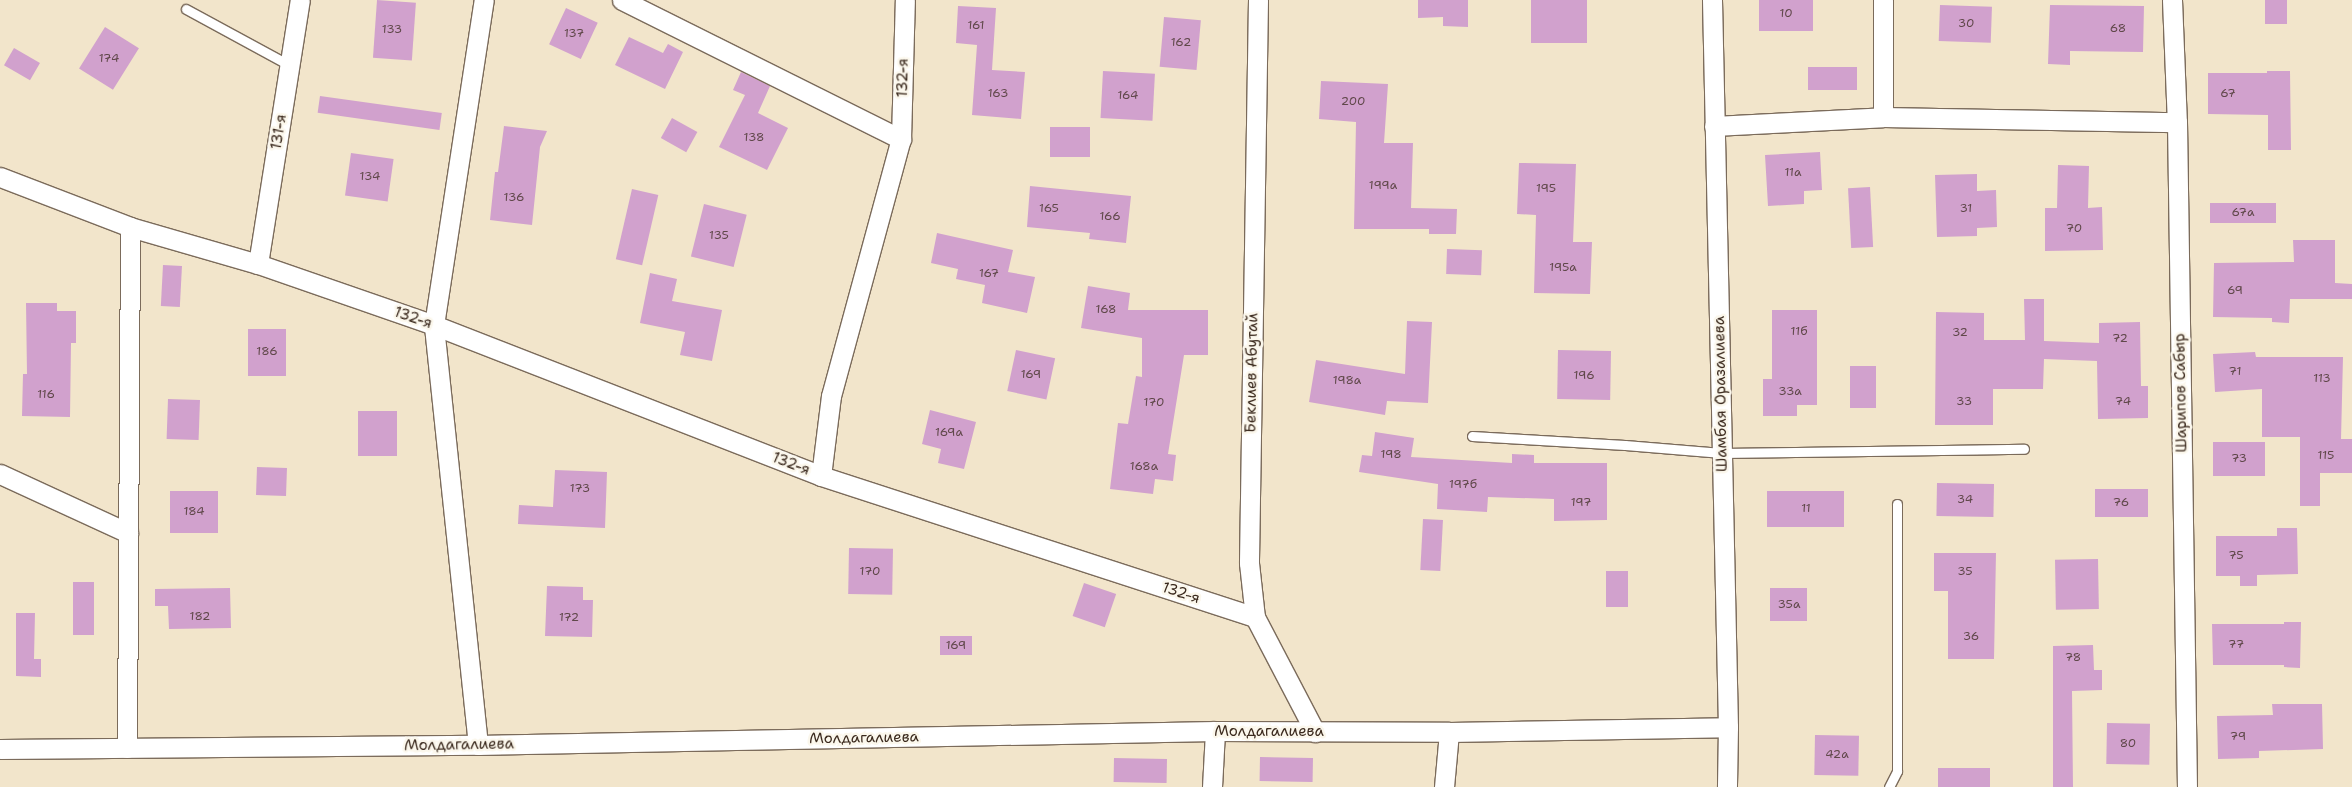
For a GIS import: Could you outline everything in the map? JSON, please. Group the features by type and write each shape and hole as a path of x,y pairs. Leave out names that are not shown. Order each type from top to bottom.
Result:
{"street":[{"name":"131-я","path":"258,264 300,0"},
{"path":"478,745 434,325 484,0"},
{"path":"622,0 901,139"},
{"name":"132-я","path":"821,476 831,396 901,139 905,0"},
{"name":"Беклиев Абутай","path":"1258,0 1249,563 1255,617 1315,732"},
{"name":"Шамбая Оразалиева","path":"1712,0 1728,726 1727,787"},
{"path":"1883,0 1883,117"},
{"name":"Шарипов Сабыр","path":"2172,0 2177,122 2187,787"},
{"path":"1714,126 1883,117 2177,122"},
{"name":"132-я","path":"0,177 130,227 258,264 434,325 821,476 1255,617"},
{"path":"127,748 130,227"},
{"path":"0,474 128,533"},
{"name":"Молдагалиева","path":"0,749 478,745 1215,731 1449,732 1728,726"},
{"path":"1212,787 1215,731"},
{"path":"1444,787 1449,732"}],"lane":[{"path":"186,9 289,65"},
{"path":"1472,436 1722,453 2024,449"},
{"path":"1889,787 1897,771 1897,504"}],"building":[{"path":"377,0 416,3 412,61 373,58"},
{"path":"1418,0 1468,0 1468,27 1443,26 1443,17 1418,18"},
{"path":"1531,0 1587,0 1587,43 1531,43"},
{"path":"1759,0 1813,0 1813,31 1759,31"},
{"path":"2265,0 2287,0 2287,24 2265,24"},
{"path":"1940,5 1992,7 1991,43 1939,41"},
{"path":"2050,5 2144,6 2143,52 2070,51 2070,65 2048,64"},
{"path":"958,6 996,8 992,70 1025,72 1021,119 972,115 977,45 956,43"},
{"path":"566,8 598,23 581,59 549,44"},
{"path":"1164,17 1201,20 1197,70 1160,67"},
{"path":"105,27 139,48 113,90 79,69"},
{"path":"629,37 663,53 668,44 683,52 665,89 615,65"},
{"path":"14,48 40,63 30,80 4,65"},
{"path":"1808,67 1857,67 1857,90 1808,90"},
{"path":"1103,71 1155,74 1152,121 1101,118"},
{"path":"2267,71 2290,71 2291,150 2268,150 2268,115 2208,114 2208,73 2267,73"},
{"path":"741,72 770,86 758,113 788,128 767,170 719,147 745,95 733,90"},
{"path":"1321,81 1388,84 1384,143 1413,143 1411,208 1457,209 1456,234 1429,234 1429,229 1354,229 1356,122 1319,119"},
{"path":"320,96 442,113 439,130 318,113"},
{"path":"672,118 697,132 686,152 661,138"},
{"path":"504,126 547,131 540,147 532,225 490,220 495,172 498,172"},
{"path":"1050,127 1090,127 1090,157 1050,157"},
{"path":"1820,152 1822,190 1804,191 1804,204 1768,206 1765,155"},
{"path":"351,153 394,159 388,202 345,196"},
{"path":"1519,163 1576,164 1573,242 1592,242 1590,294 1534,293 1536,215 1517,214"},
{"path":"2058,165 2089,166 2088,208 2102,207 2103,250 2045,251 2045,208 2057,208"},
{"path":"1977,174 1977,191 1996,190 1997,227 1977,228 1977,236 1937,237 1935,175"},
{"path":"1030,186 1131,196 1126,243 1089,239 1090,233 1027,227"},
{"path":"1870,187 1873,247 1851,248 1848,188"},
{"path":"632,189 658,195 642,265 616,259"},
{"path":"2210,203 2276,203 2276,223 2210,223"},
{"path":"704,204 747,215 734,267 691,256"},
{"path":"937,233 1013,250 1008,272 1035,277 1027,313 982,303 985,285 956,279 958,269 931,263"},
{"path":"2293,240 2335,240 2335,283 2352,284 2352,299 2290,299 2289,323 2272,322 2272,318 2213,317 2214,263 2294,262"},
{"path":"1447,249 1482,250 1481,275 1446,274"},
{"path":"163,265 182,266 180,307 161,306"},
{"path":"650,273 677,279 672,301 722,310 712,361 680,355 685,332 640,323"},
{"path":"1088,286 1130,293 1128,310 1208,310 1208,355 1184,355 1168,454 1176,455 1173,481 1155,479 1153,494 1110,489 1118,423 1128,424 1136,376 1142,377 1142,338 1081,328"},
{"path":"2024,299 2044,299 2044,341 2099,343 2099,323 2140,322 2141,386 2148,386 2148,418 2098,419 2097,361 2044,359 2043,389 1993,389 1993,425 1935,425 1936,312 1984,313 1984,340 2025,340"},
{"path":"26,303 57,303 57,311 76,311 76,343 71,343 70,417 22,416 23,374 27,374"},
{"path":"1772,310 1817,310 1817,405 1797,405 1797,416 1763,416 1763,379 1772,379"},
{"path":"1407,321 1432,322 1428,403 1387,401 1385,415 1309,402 1316,360 1405,374"},
{"path":"248,329 286,329 286,376 248,376"},
{"path":"1016,350 1055,358 1046,399 1007,391"},
{"path":"1558,350 1611,351 1610,400 1557,399"},
{"path":"2255,352 2256,357 2343,357 2341,439 2352,439 2352,473 2320,473 2320,506 2300,506 2300,437 2262,437 2262,389 2215,392 2213,354"},
{"path":"1850,366 1876,366 1876,408 1850,408"},
{"path":"168,399 200,400 199,440 167,439"},
{"path":"930,410 976,422 964,469 938,463 941,449 922,444"},
{"path":"358,411 397,411 397,456 358,456"},
{"path":"1375,432 1414,438 1411,457 1512,463 1512,454 1534,455 1534,463 1607,463 1607,520 1554,521 1554,499 1488,497 1487,512 1437,509 1438,484 1359,472 1362,455 1372,456"},
{"path":"2213,442 2265,442 2265,476 2213,476"},
{"path":"257,467 287,468 286,496 256,495"},
{"path":"555,470 607,472 605,528 518,524 519,505 553,507"},
{"path":"1937,483 1994,484 1993,517 1936,516"},
{"path":"2095,489 2148,489 2148,517 2095,517"},
{"path":"170,491 218,491 218,533 170,533"},
{"path":"1767,491 1844,491 1844,527 1767,527"},
{"path":"1423,519 1443,520 1440,571 1420,570"},
{"path":"2277,528 2297,528 2298,574 2257,575 2257,586 2240,586 2240,576 2216,576 2216,536 2277,536"},
{"path":"849,548 893,549 892,595 848,594"},
{"path":"1934,553 1996,553 1994,659 1948,659 1948,591 1934,591"},
{"path":"2098,559 2099,609 2056,610 2055,560"},
{"path":"1606,571 1628,571 1628,607 1606,607"},
{"path":"73,582 94,582 94,635 73,635"},
{"path":"1084,583 1116,594 1105,627 1073,616"},
{"path":"547,586 583,587 583,600 593,600 592,637 545,636"},
{"path":"230,588 231,628 169,629 168,606 155,606 155,589"},
{"path":"1770,588 1807,588 1807,621 1770,621"},
{"path":"16,613 35,613 34,659 41,659 41,677 16,676"},
{"path":"2284,622 2301,622 2300,668 2284,667 2284,665 2213,665 2212,624 2284,624"},
{"path":"940,636 972,636 972,655 940,655"},
{"path":"2093,645 2094,670 2102,670 2102,690 2072,691 2073,787 2053,787 2053,646"},
{"path":"2272,704 2322,704 2323,749 2259,751 2259,758 2218,759 2217,716 2273,715"},
{"path":"2107,723 2150,724 2149,765 2106,764"},
{"path":"1815,735 1859,736 1858,776 1814,775"},
{"path":"1260,757 1313,758 1313,782 1260,781"},
{"path":"1114,758 1167,759 1167,783 1114,782"},
{"path":"1938,768 1990,768 1990,787 1938,787"}]}
